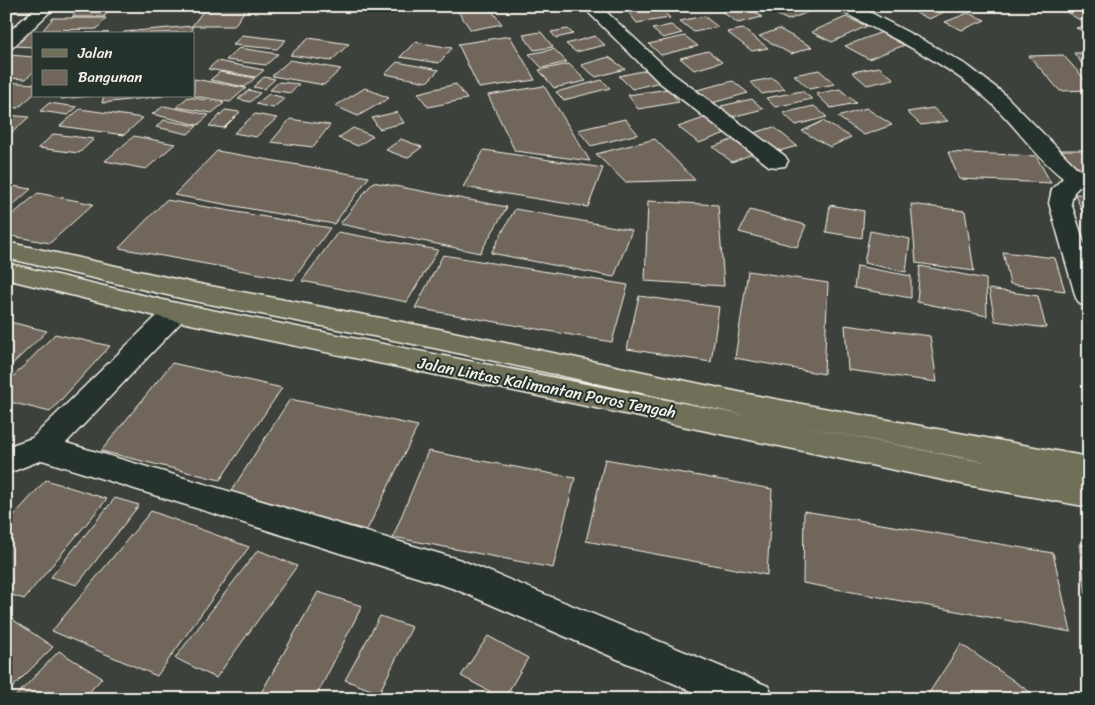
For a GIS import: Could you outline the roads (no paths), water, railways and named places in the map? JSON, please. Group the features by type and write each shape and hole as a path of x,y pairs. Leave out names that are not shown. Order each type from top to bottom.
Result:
{"main road":[{"name":"Jalan Lintas Kalimantan Poros Tengah","path":"6,250 189,291 439,339 753,406 1089,470"},
{"name":"Jalan Lintas Kalimantan Poros Tengah","path":"6,272 176,312 958,470 1089,494"}],"street":[{"path":"6,44 48,6"},
{"path":"590,6 666,78 776,161"},
{"path":"845,6 948,62 964,73 996,97 1064,169 1084,180"},
{"path":"1084,180 1072,182 1062,189 1060,203 1089,298"},
{"path":"6,462 23,453 42,448 176,312"},
{"path":"42,448 461,575 755,699"}]}
